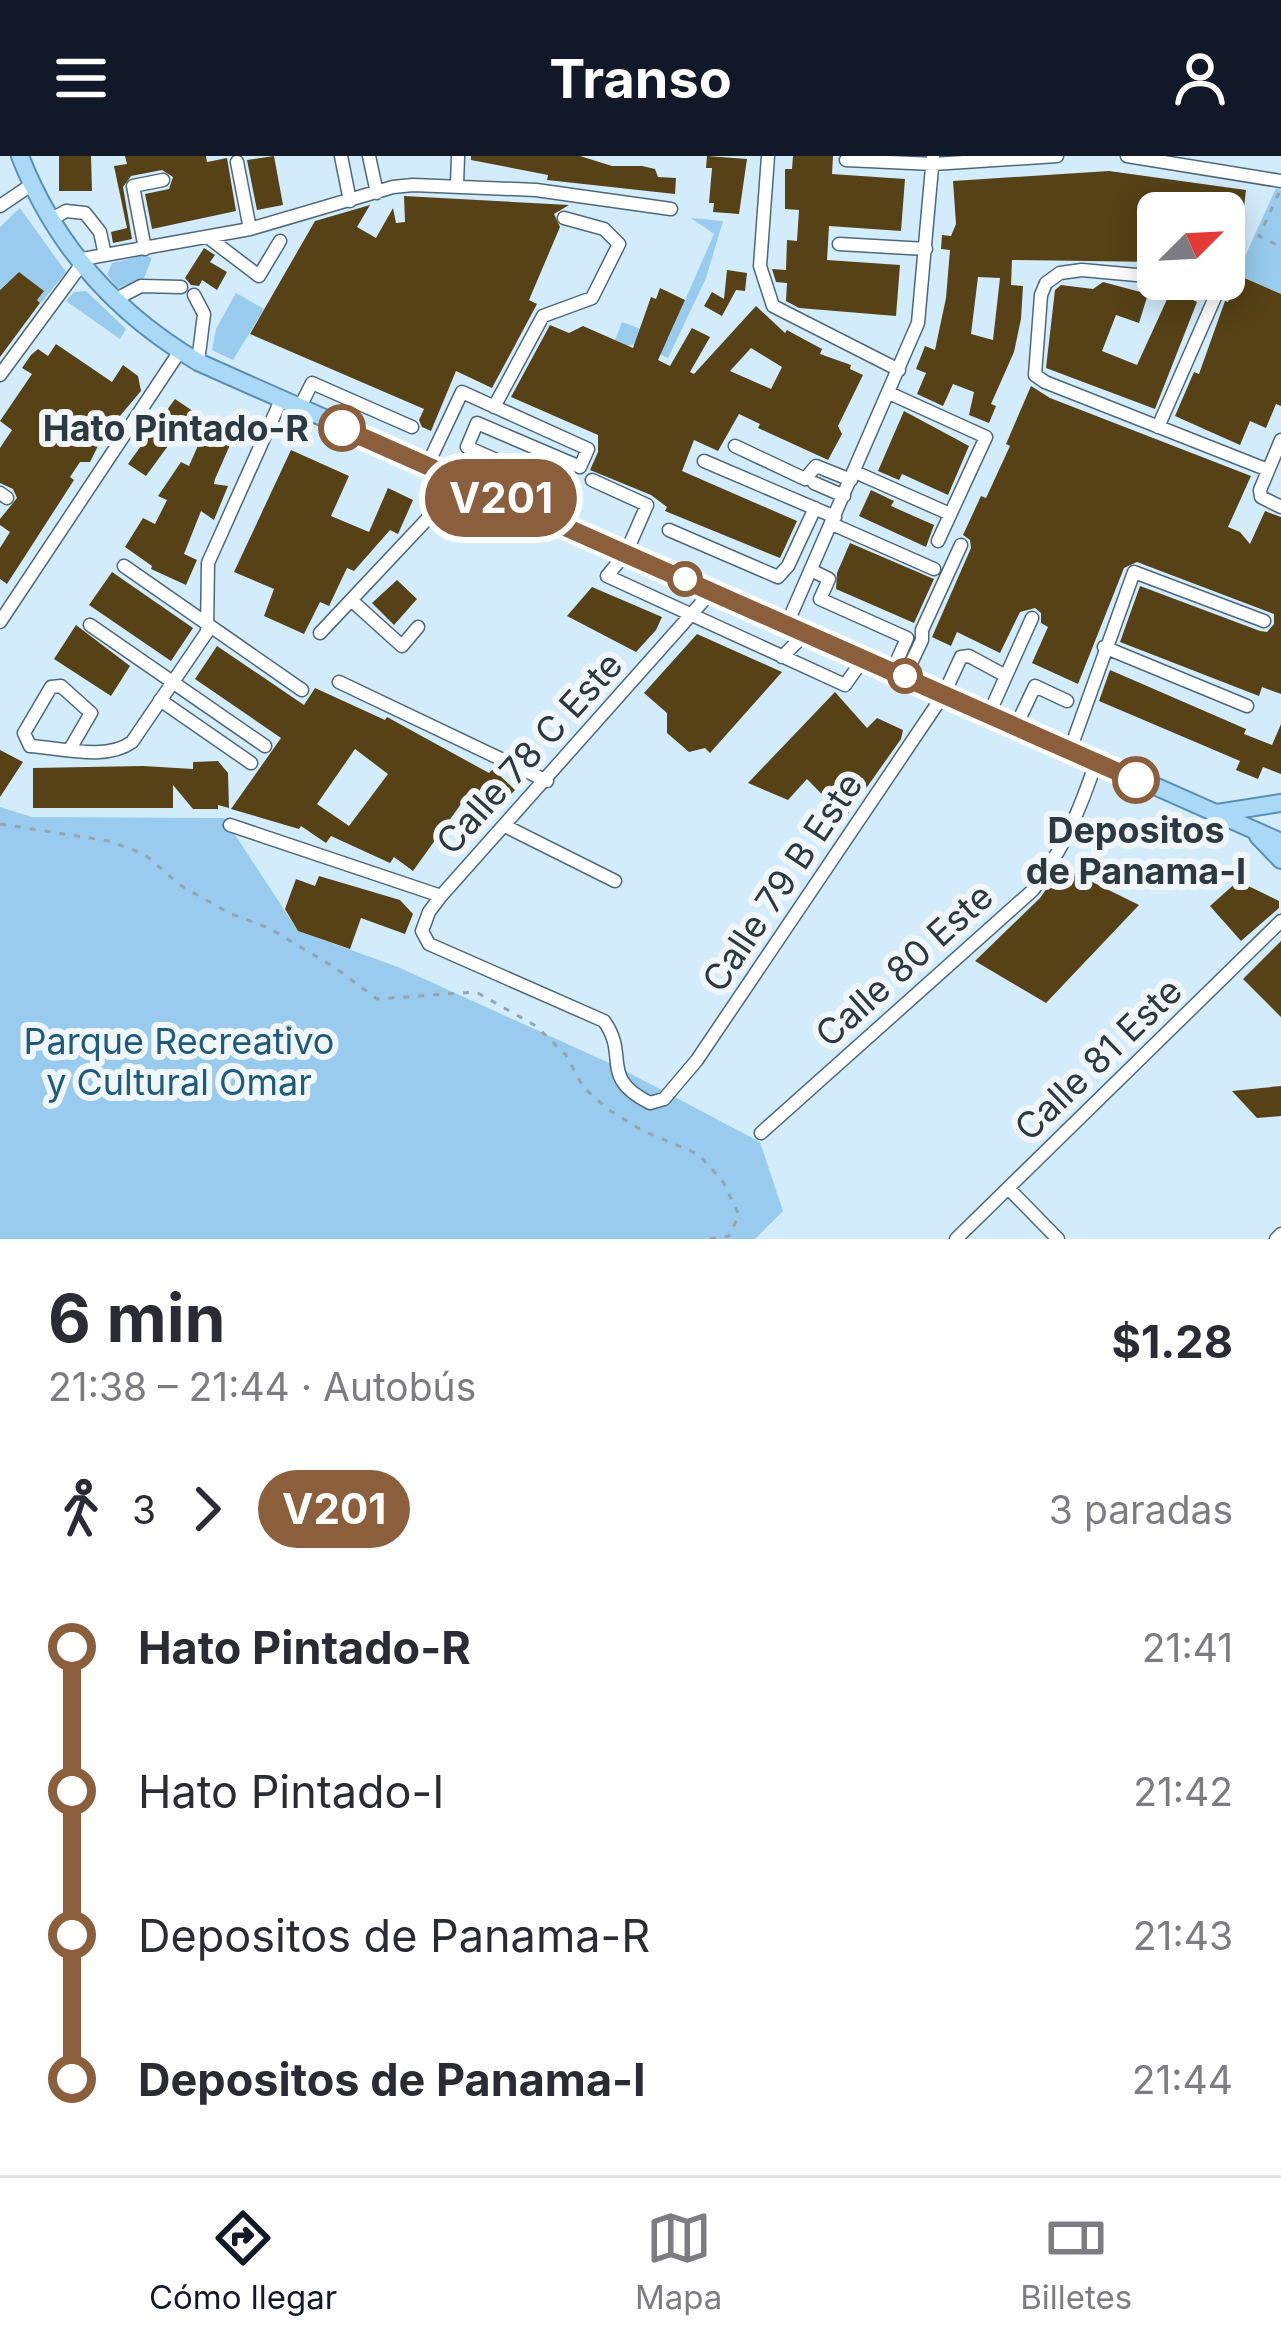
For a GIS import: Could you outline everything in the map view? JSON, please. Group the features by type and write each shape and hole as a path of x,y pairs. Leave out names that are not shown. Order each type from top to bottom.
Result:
{"main road":[{"path":"20,156 50,220 79,262 114,300 198,362 1281,842"},
{"path":"1210,813 1281,803"},
{"path":"1254,831 1281,824"},
{"path":"1254,831 1281,860"}],"street":[{"path":"340,156 350,201"},
{"path":"369,156 377,193"},
{"path":"457,184 458,156"},
{"path":"768,156 760,266 773,306 899,370"},
{"path":"846,160 1057,156"},
{"path":"1127,156 1281,181"},
{"path":"788,624 918,323 933,160"},
{"path":"237,162 250,229"},
{"path":"145,249 133,185 163,180"},
{"path":"0,206 31,184"},
{"path":"0,375 79,262 106,255 250,229 393,187 457,184 536,190 671,209"},
{"path":"50,220 65,212 85,213 100,232 106,255"},
{"path":"494,407 543,316 592,298 619,244 604,229 564,218"},
{"path":"208,238 259,276 280,242"},
{"path":"838,244 926,249"},
{"path":"1137,275 1082,270 1060,273 1046,283 1033,370 1045,382 1268,470"},
{"path":"114,300 141,286 181,287"},
{"path":"194,296 204,314 198,362"},
{"path":"1158,427 1214,300"},
{"path":"0,622 180,351"},
{"path":"299,409 312,383 412,427"},
{"path":"428,466 462,392 588,449 580,467 478,423 467,447 566,491 553,521"},
{"path":"890,393 986,437 938,541"},
{"path":"70,749 91,713 57,684 51,687 24,733 30,746 70,749 120,751 132,742 207,632 208,563 281,400"},
{"path":"1281,440 1261,497 1281,507"},
{"path":"735,446 805,479 816,466 950,514"},
{"path":"704,461 815,508 934,569"},
{"path":"592,480 647,506 626,553 607,576 845,685 864,658"},
{"path":"320,633 463,482"},
{"path":"814,483 844,496"},
{"path":"669,530 778,577 788,566 815,508"},
{"path":"899,673 922,640 922,630 961,545"},
{"path":"124,566 302,690"},
{"path":"811,571 829,579 820,599 907,638 899,673"},
{"path":"1070,750 1134,572 1264,621"},
{"name":"Calle 78 C Este","path":"230,825 441,896 712,591"},
{"path":"351,600 402,646 418,627"},
{"path":"989,714 1032,618"},
{"path":"90,626 265,746"},
{"path":"782,657 807,632"},
{"path":"1104,647 1247,706"},
{"name":"Calle 79 B Este","path":"441,896 422,932 429,944 604,1021 615,1035 617,1076 625,1087 650,1103 664,1100 710,1041 944,694 961,657 969,656 1006,676"},
{"path":"339,682 547,781"},
{"path":"1016,726 1035,686 1067,701"},
{"path":"160,700 251,763"},
{"name":"Calle 80 Este","path":"761,1133 1033,890 1058,857 1096,762"},
{"path":"269,838 279,823"},
{"path":"506,826 615,881"},
{"name":"Calle 81 Este","path":"956,1239 1281,922"},
{"path":"1009,1189 1058,1239"}],"path":[{"path":"1281,194 1258,236 1281,247"},
{"path":"0,824 109,842 144,854 180,885 230,914 269,928 376,999 476,992 536,1026 566,1055 583,1087 609,1110 698,1154 722,1180 739,1215 729,1236 710,1239"}],"green space":[{"path":"1276,188 1281,190 1281,294 1245,278 1245,256"},
{"path":"20,208 66,272 41,303 37,300 44,291 19,272 0,289 0,227"},
{"path":"691,218 723,221 706,278 668,358 615,340 622,322 668,339 714,234"},
{"path":"145,255 152,258 144,278 118,288 107,275 112,263"},
{"path":"86,291 126,329 120,339 66,301 74,292"},
{"path":"236,293 264,309 233,360 212,350 216,329"},
{"name":"Parque Recreativo y Cultural Omar","path":"0,807 32,817 224,818 298,931 398,967 618,1067 760,1142 783,1211 755,1239 0,1239"}],"building":[{"path":"59,156 91,156 92,191 59,191"},
{"path":"125,156 206,156 207,162 227,158 236,211 152,229 145,194 169,189 173,177 162,170 131,176 123,187 132,239 113,243 111,232 127,228 114,166 127,164"},
{"path":"274,156 283,205 257,210 247,160"},
{"path":"471,156 580,156 612,166 642,166 655,169 658,177 676,178 675,194 547,180 548,175 471,160"},
{"path":"707,156 747,159 739,214 713,212 714,203 709,203 712,168 706,168"},
{"path":"793,156 833,156 832,174 905,179 901,231 829,226 827,260 900,265 896,316 799,308 786,301 787,283 776,282 772,269 786,270 787,240 797,241 799,210 785,209 785,169 792,169"},
{"path":"1109,171 1246,190 1245,199 1245,192 1137,192 1137,262 1012,260 1011,285 1023,286 1021,319 1014,352 991,404 996,406 989,423 969,415 974,392 953,384 943,406 917,394 926,373 916,369 925,346 935,350 946,298 950,250 941,249 942,235 951,236 956,224 953,181","holes":["978,277 1000,278 993,340 971,334"]},
{"path":"404,196 569,205 554,214 560,227 529,300 537,304 492,388 456,371 431,431 419,420 424,409 250,334 315,221 370,205 357,227 376,238 393,208 396,223 405,222"},
{"path":"204,248 215,255 210,262 227,272 217,290 202,280 199,286 191,285 185,278"},
{"path":"727,270 747,273 745,291 736,290 722,316 704,306 712,292 724,299"},
{"path":"19,272 44,291 0,357 0,290"},
{"path":"1245,278 1281,294 1281,406 1276,404 1266,428 1250,421 1240,445 1175,416 1194,372 1199,374 1228,302 1245,300"},
{"path":"1103,282 1137,291 1137,300 1146,300 1139,323 1116,315 1102,351 1137,365 1167,300 1197,302 1155,409 1046,368 1055,290 1061,285 1093,289"},
{"path":"660,288 685,300 658,360 670,366 692,328 710,337 690,372 694,374 756,306 785,333 863,375 838,426 842,434 828,460 758,428 760,424 739,414 718,451 694,440 682,471 797,521 780,558 665,511 667,507 651,495 590,470 598,452 598,435 511,397 550,325 569,333 583,326 633,348 651,297 656,299","holes":["751,348 782,367 771,389 730,371"]},
{"path":"56,344 112,382 123,365 138,376 141,391 103,436 90,462 80,462 70,477 74,480 7,584 0,579 0,548 10,532 0,525 0,519 17,498 13,489 0,483 0,448 12,430 0,421 32,374 22,368 31,355 38,349 48,356"},
{"path":"1031,386 1050,398 1251,476 1228,527 1250,544 1265,511 1281,517 1281,694 1262,687 1259,696 1120,642 1140,586 1260,631 1267,632 1274,624 1274,614 1137,562 1124,568 1078,684 1032,663 1048,627 1035,608 1020,612 1000,653 957,632 951,646 932,637 971,548 963,535 1010,446 1006,444"},
{"path":"175,399 212,424 214,419 237,429 215,479 214,484 228,486 214,520 201,511 184,554 197,560 186,585 151,569 125,547 143,518 155,524 167,500 158,496 181,462 189,466 200,441 181,428 146,476 128,464"},
{"path":"904,411 969,446 948,495 902,474 899,480 878,471"},
{"path":"291,450 349,476 331,516 369,532 388,488 413,500 398,534 390,530 354,571 347,568 329,606 320,602 304,634 264,616 274,589 234,572"},
{"path":"871,490 894,501 891,506 934,525 926,547 859,516"},
{"path":"850,543 934,579 914,623 836,589 837,573"},
{"path":"112,572 193,628 171,661 89,605"},
{"path":"397,580 417,599 394,625 372,603"},
{"path":"592,587 662,617 636,652 567,616"},
{"path":"76,625 130,666 111,696 54,659"},
{"path":"697,634 782,672 710,753 705,748 689,752 667,733 667,713 644,693"},
{"path":"217,646 304,705 315,688 387,717 489,773 493,769 515,790 502,804 495,798 482,812 466,797 413,871 394,857 390,863 331,836 326,843 301,826 231,809 281,738 195,679","holes":["355,749 388,774 349,826 317,804"]},
{"path":"1110,670 1272,745 1281,724 1281,774 1263,767 1258,779 1236,770 1240,761 1099,701"},
{"path":"835,692 867,728 877,718 903,730 845,818 807,779 788,800 748,783"},
{"path":"0,750 23,762 0,797"},
{"path":"218,761 228,773 229,808 193,809 173,785 173,808 33,808 33,768 193,769 193,762"},
{"path":"1062,867 1139,905 1046,1003 975,961 1040,898"},
{"path":"319,876 400,900 413,914 405,934 361,918 350,949 298,931 285,909 296,879 315,886"},
{"path":"1238,881 1279,901 1279,908 1241,941 1210,906"},
{"path":"1281,941 1281,1017 1243,979"},
{"path":"1281,1086 1281,1116 1257,1118 1232,1091"}],"bus line":[{"name":"V201","path":"342,428 1136,780"}],"place":[{"name":"Hato Pintado-R","path":"342,428"},
{"name":"Depositos de Panama-I","path":"1136,780"}]}
